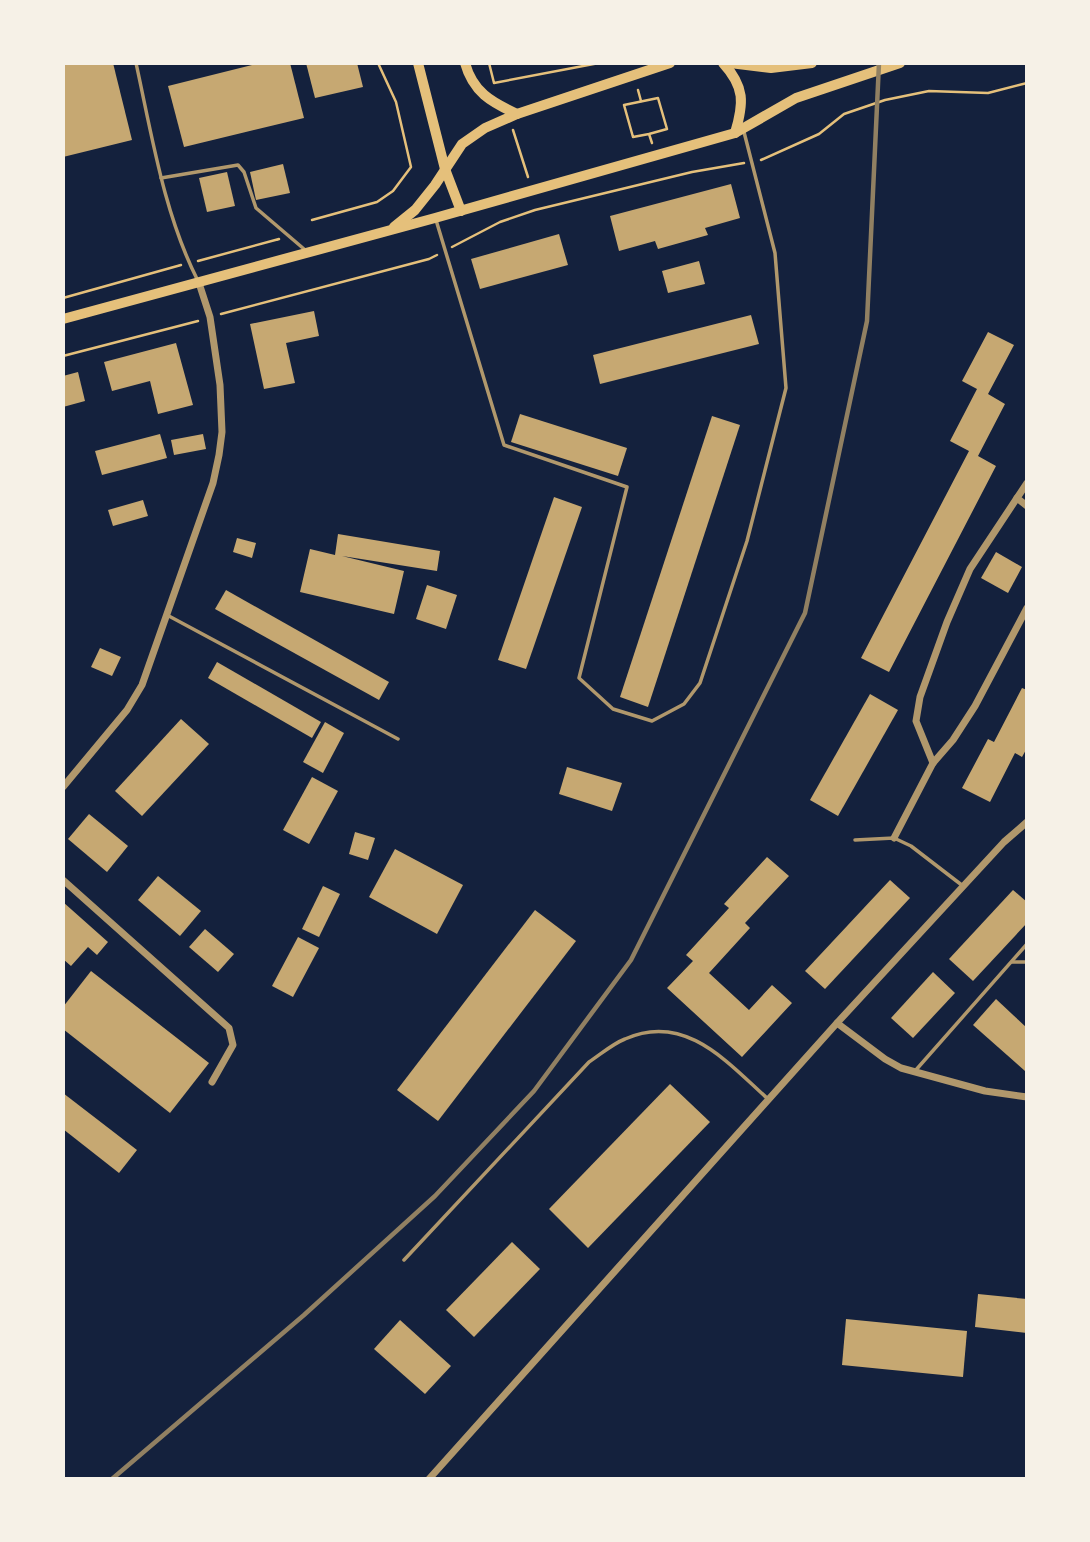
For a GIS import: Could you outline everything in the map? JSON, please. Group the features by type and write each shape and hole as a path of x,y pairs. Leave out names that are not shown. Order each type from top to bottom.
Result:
{"main road":[{"path":"418,63 445,169 461,211"},
{"path":"465,63 468,76 488,100 513,116"},
{"path":"390,230 415,210 461,144 485,128 670,63"},
{"path":"723,63 736,79 742,98 739,130"},
{"path":"730,63 771,68 812,63"},
{"path":"63,319 461,211 739,130 796,98 900,63"}],"street":[{"path":"63,787 127,710 142,685 213,483 222,432 220,385 210,317 199,283"},
{"path":"933,763 916,721 920,697 947,622 970,569 1027,483"},
{"path":"1017,498 1027,506"},
{"path":"894,838 933,763 953,740 975,706 1027,608"},
{"path":"429,1479 837,1023 1004,842 1027,822"},
{"path":"63,880 229,1028 233,1045 212,1082"},
{"path":"837,1023 885,1059 913,1072 985,1091 1027,1097"}],"lane":[{"path":"136,63 161,178 189,263 199,283"},
{"path":"435,218 504,445 627,486 579,678 613,709 652,721 684,704 700,683 747,541 786,388 775,253 752,161 739,130"},
{"path":"161,178 237,165 244,172 256,208 308,253"},
{"path":"167,615 398,739"},
{"path":"855,840 894,838 911,846 963,886"},
{"path":"913,1072 1027,944"},
{"path":"1010,962 1027,962"},
{"path":"404,1260 589,1062 625,1039 662,1030 692,1037 725,1060 769,1101"}],"path":[{"path":"312,220 377,202 393,191 411,167 396,102 378,63"},
{"path":"489,63 494,83 600,63"},
{"path":"63,356 429,259 500,222 536,210 692,172 767,159 819,134 844,114 885,100 929,90 988,93 1027,83"},
{"path":"638,90 641,102"},
{"path":"658,98 667,129 649,134 633,137 624,105 658,98"},
{"path":"513,116 532,191"},
{"path":"649,134 653,146"},
{"path":"63,298 280,239"}],"building":[{"path":"63,63 113,63 132,140 63,157"},
{"path":"260,63 290,63 304,118 184,147 168,86"},
{"path":"306,63 357,63 363,87 315,98"},
{"path":"283,164 290,193 256,200 250,172"},
{"path":"227,172 235,206 207,212 199,178"},
{"path":"731,184 740,218 705,228 708,235 658,249 655,241 619,251 610,216"},
{"path":"559,234 568,265 480,289 471,259"},
{"path":"699,261 705,284 668,293 662,271"},
{"path":"314,311 319,336 286,343 295,383 264,389 250,324"},
{"path":"751,315 759,344 600,384 593,355"},
{"path":"988,332 1014,345 988,394 1005,404 978,456 996,466 889,672 861,658 969,451 950,441 977,389 962,381"},
{"path":"176,343 193,405 158,414 150,381 112,391 104,362"},
{"path":"78,372 85,401 63,407 63,376"},
{"path":"520,414 627,448 618,476 511,442"},
{"path":"712,416 740,425 648,707 620,697"},
{"path":"160,434 167,458 102,475 95,451"},
{"path":"203,434 206,449 174,455 171,440"},
{"path":"554,497 582,507 526,669 498,660"},
{"path":"143,500 148,516 113,526 108,510"},
{"path":"338,534 440,551 437,571 342,556 404,571 394,614 300,592 310,549 335,555"},
{"path":"237,538 256,543 252,558 233,552"},
{"path":"996,552 1022,567 1008,593 981,578"},
{"path":"427,585 457,595 446,629 416,619"},
{"path":"226,590 389,682 379,700 215,609"},
{"path":"100,648 121,657 112,676 91,667"},
{"path":"217,662 321,722 312,738 208,678"},
{"path":"1022,688 1027,690 1027,748 1022,757 1015,753 990,802 962,788 988,739 994,742"},
{"path":"870,694 898,710 838,816 810,800"},
{"path":"181,719 209,744 142,816 115,791"},
{"path":"325,722 344,733 323,773 303,762"},
{"path":"567,767 622,783 612,811 559,794"},
{"path":"312,777 338,791 309,844 283,830"},
{"path":"89,814 128,846 107,872 68,839"},
{"path":"355,832 375,838 368,860 349,854"},
{"path":"395,849 463,885 437,934 369,897"},
{"path":"767,857 789,876 745,923 750,928 709,973 749,1010 772,985 792,1003 742,1057 667,988 693,961 686,955 729,908 724,904"},
{"path":"158,876 201,911 180,936 138,900"},
{"path":"890,880 910,898 825,989 805,971"},
{"path":"323,886 340,894 319,937 302,929"},
{"path":"1013,890 1027,902 1027,923 973,981 949,959"},
{"path":"63,902 108,942 97,955 88,947 71,966 63,959"},
{"path":"535,910 576,941 438,1121 397,1090"},
{"path":"205,929 234,954 218,972 189,947"},
{"path":"298,937 319,948 293,997 272,986"},
{"path":"91,971 209,1063 170,1113 63,1029 63,1007"},
{"path":"933,972 955,993 913,1038 891,1018"},
{"path":"996,999 1027,1028 1025,1071 973,1025"},
{"path":"670,1084 710,1122 588,1248 549,1209"},
{"path":"63,1093 137,1150 119,1173 63,1129"},
{"path":"512,1242 540,1269 474,1337 446,1310"},
{"path":"978,1294 1027,1299 1027,1333 975,1327"},
{"path":"846,1319 967,1331 963,1377 842,1365"},
{"path":"400,1320 451,1366 425,1394 374,1349"}],"railway":[{"path":"112,1479 304,1315 435,1196 534,1091 631,960 805,613 867,321 879,63"}]}
